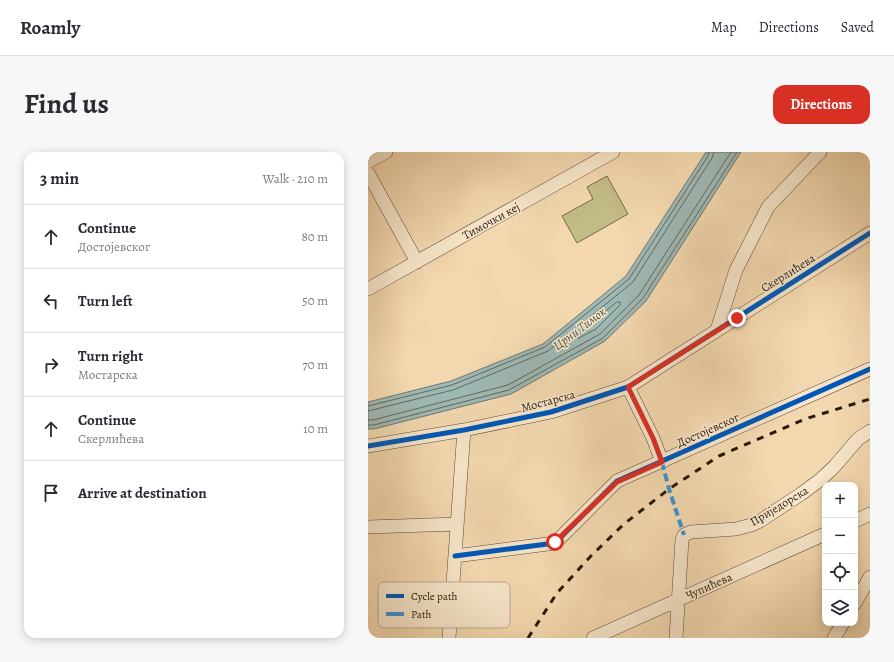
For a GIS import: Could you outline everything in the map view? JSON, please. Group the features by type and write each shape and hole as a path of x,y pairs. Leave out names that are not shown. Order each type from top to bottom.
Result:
{"street":[{"path":"368,162 386,152"},
{"name":"Тимочки кеј","path":"368,289 596,156 613,152"},
{"path":"717,330 736,270 768,207 820,152"},
{"path":"368,173 416,262"},
{"name":"Скерлићева","path":"717,330 870,233"},
{"name":"Мостарска","path":"368,446 464,430 551,412 628,387 717,330"},
{"name":"Достојевског","path":"455,556 555,542 617,482 870,369"},
{"path":"628,387 653,438 662,462"},
{"path":"453,582 464,430"},
{"name":"Приједорска","path":"678,600 682,540 684,535 691,532 736,529 760,520 802,494 820,480 834,467 858,439 870,431"},
{"path":"858,520 870,514"},
{"path":"368,527 457,524"},
{"name":"Чупићева","path":"593,638 822,535"},
{"path":"858,598 870,577"},
{"path":"676,638 678,600"},
{"path":"834,638 841,626"},
{"path":"449,638 450,628"}],"shaded area":[{"path":"607,176 628,214 577,243 562,216 593,199 587,187"}],"water":[{"name":"Црни Тимок","path":"706,152 741,152 646,301 605,341 511,394 374,429 368,429 368,402 451,381 543,344 626,276"}],"railway":[{"path":"528,638 557,593 590,557 624,524 669,489 719,456 805,419 870,399"}],"marked path":[{"path":"662,462 684,535"}],"cycle path":[{"path":"368,446 464,430 551,412 628,387 870,233"},
{"path":"455,556 555,543 617,481 870,369"}],"route":[{"path":"555,542 617,482 662,462 653,438 628,387 737,318"}]}
